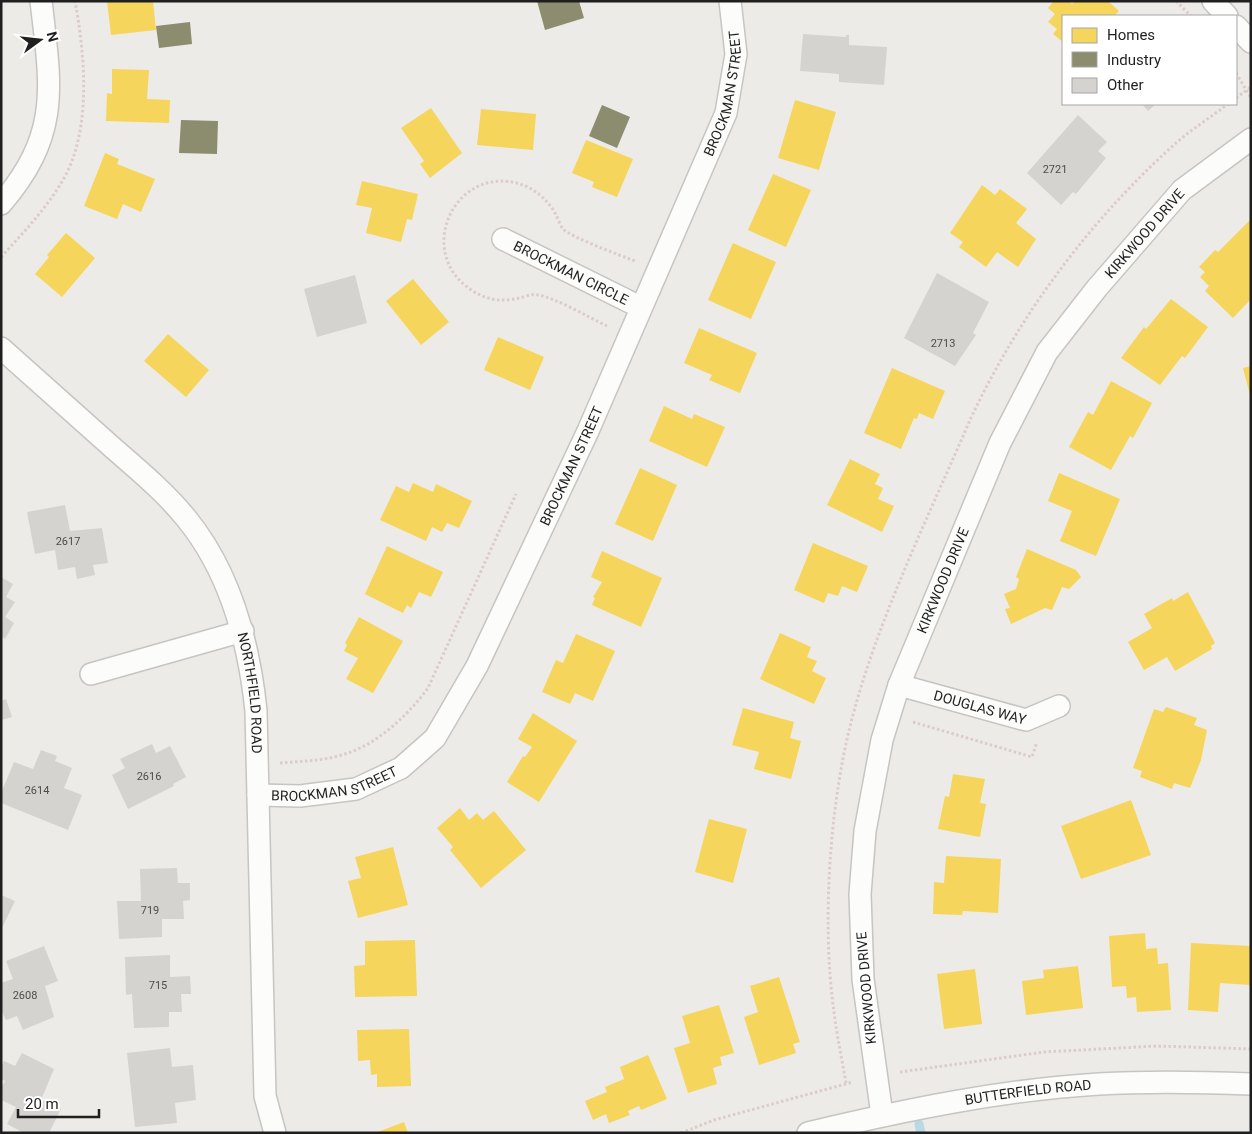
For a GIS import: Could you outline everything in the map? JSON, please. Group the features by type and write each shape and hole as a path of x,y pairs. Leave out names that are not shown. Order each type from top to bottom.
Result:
{"street":[{"path":"1,204 32,163 44,132 49,99 47,50 41,1"},
{"name":"BROCKMAN STREET","path":"258,795 300,796 356,789 401,768 435,738 477,666 588,431 640,307 726,113 736,54 730,1"},
{"path":"1213,1 1226,15"},
{"path":"1237,27 1251,42"},
{"name":"KIRKWOOD DRIVE","path":"882,1115 875,1077 863,980 860,894 865,831 888,715 899,685 1000,444 1048,352 1097,288 1182,190 1251,139"},
{"name":"BROCKMAN CIRCLE","path":"503,239 640,307"},
{"name":"NORTHFIELD ROAD","path":"1,348 154,485 186,518 212,558 232,600 243,631 251,667 256,711 265,1096 275,1133"},
{"path":"91,674 243,631"},
{"name":"DOUGLAS WAY","path":"899,685 1026,720 1049,710"},
{"name":"BUTTERFIELD ROAD","path":"808,1133 882,1115 1021,1092 1100,1084 1251,1084"}],"path":[{"path":"1176,1 1189,15"},
{"path":"1237,75 1251,98"},
{"path":"1237,97 1251,87"},
{"path":"257,764 312,760 346,754 377,738 414,707 428,688 516,494"},
{"path":"888,715 1032,756 1049,710"},
{"path":"681,1133 714,1120 785,1099 875,1077 1044,1052 1157,1046 1251,1049"}],"building: Homes":[{"path":"107,1 153,1 156,30 111,35"},
{"path":"1054,1 1069,1 1072,4 1075,1 1108,1 1119,11 1115,15 1062,15 1062,41 1053,34 1057,29 1048,22 1055,14 1048,8"},
{"path":"112,69 149,70 147,99 170,100 169,123 106,121 107,93 112,94"},
{"path":"795,100 836,112 819,170 778,158"},
{"path":"431,108 462,153 430,178 420,164 424,161 401,128"},
{"path":"481,109 536,114 533,150 477,145"},
{"path":"586,140 633,159 617,197 592,187 594,182 572,173"},
{"path":"105,153 119,159 117,164 155,179 141,212 123,204 117,219 84,206"},
{"path":"773,174 811,190 786,247 748,230"},
{"path":"362,181 418,194 412,220 407,219 401,242 366,233 372,208 356,205"},
{"path":"982,185 995,195 1000,189 1027,209 1016,223 1036,239 1018,267 997,252 986,267 959,247 963,242 950,233"},
{"path":"1251,219 1251,299 1233,318 1205,291 1209,286 1200,277 1205,272 1199,267 1215,250 1218,252"},
{"path":"66,233 95,258 62,297 35,274 49,257 47,255"},
{"path":"733,243 776,262 751,319 708,300"},
{"path":"413,279 449,322 421,345 386,301"},
{"path":"1171,299 1208,327 1185,358 1182,356 1160,385 1121,358 1144,327 1146,329"},
{"path":"699,328 757,353 740,393 709,380 712,375 684,363"},
{"path":"168,334 209,370 186,397 144,361"},
{"path":"498,337 544,357 530,390 484,370"},
{"path":"1251,366 1251,395 1250,395 1243,368"},
{"path":"892,368 945,391 933,419 919,413 917,419 914,418 901,449 864,433"},
{"path":"1111,381 1152,403 1133,438 1130,436 1111,470 1069,447 1088,412 1093,415"},
{"path":"664,406 692,419 694,414 725,427 707,467 649,441"},
{"path":"850,459 880,474 875,484 883,488 878,499 894,506 882,532 827,505"},
{"path":"640,468 677,485 653,541 615,524"},
{"path":"1059,473 1120,499 1096,556 1060,541 1072,511 1048,501"},
{"path":"413,483 433,492 436,484 472,501 459,528 447,523 442,532 432,527 426,541 380,520 396,486 409,492"},
{"path":"813,543 868,566 857,592 842,586 838,596 828,593 824,603 794,590"},
{"path":"387,546 443,572 431,597 419,592 411,608 407,605 403,613 365,594"},
{"path":"1027,549 1076,570 1081,577 1069,589 1062,587 1052,610 1045,608 1011,624 1005,609 1010,608 1004,594 1016,589 1019,579 1016,577"},
{"path":"602,551 662,578 641,627 592,605 595,598 593,597 602,582 591,577"},
{"path":"1188,592 1215,643 1211,646 1212,649 1175,671 1167,657 1144,670 1128,642 1152,628 1144,614 1172,598 1173,601"},
{"path":"359,617 403,641 373,693 346,679 358,658 344,651 347,645 345,643"},
{"path":"780,633 811,647 807,657 817,661 812,671 826,678 814,704 760,679"},
{"path":"576,634 615,651 593,701 575,693 570,704 542,692 556,660 563,663"},
{"path":"1166,707 1197,718 1194,725 1207,730 1201,760 1190,788 1174,783 1172,789 1140,777 1142,771 1133,768 1154,709 1163,712"},
{"path":"743,708 794,722 790,738 801,741 791,779 754,769 759,752 732,745"},
{"path":"533,713 577,741 539,802 507,782 523,756 525,757 532,747 518,739"},
{"path":"953,774 985,779 980,803 986,804 980,837 938,829 945,796 949,797"},
{"path":"1131,800 1151,855 1081,879 1061,826"},
{"path":"460,808 469,820 477,813 483,820 494,811 526,850 481,888 450,850 453,847 437,828"},
{"path":"709,819 747,829 733,883 695,872"},
{"path":"393,847 408,905 358,918 348,881 361,878 355,857"},
{"path":"946,856 1001,859 998,913 963,911 962,915 933,914 934,882 944,883"},
{"path":"1145,933 1146,949 1157,948 1158,964 1168,963 1171,1010 1137,1012 1136,997 1127,998 1126,986 1112,987 1109,936"},
{"path":"415,940 417,996 355,997 354,966 365,965 365,941"},
{"path":"1191,943 1251,946 1251,985 1220,983 1218,1012 1188,1010"},
{"path":"1078,966 1083,1008 1026,1015 1022,981 1044,978 1043,970"},
{"path":"975,969 982,1024 944,1029 937,974"},
{"path":"779,977 800,1042 793,1044 796,1053 759,1065 744,1017 758,1012 750,986"},
{"path":"719,1005 734,1053 720,1057 722,1065 713,1068 717,1084 688,1093 674,1048 690,1043 682,1016"},
{"path":"409,1029 411,1086 377,1087 377,1074 371,1075 370,1060 358,1061 357,1030"},
{"path":"648,1055 667,1099 641,1110 639,1106 628,1111 630,1115 609,1123 606,1114 593,1120 585,1101 607,1092 605,1087 624,1079 620,1067"},
{"path":"404,1122 408,1133 375,1133"}],"building: Industry":[{"path":"537,1 579,1 584,18 545,30"},
{"path":"190,22 192,44 159,48 156,26"},
{"path":"602,105 630,117 617,148 589,136"},
{"path":"181,120 218,121 217,154 179,153"}],"building: Other":[{"path":"803,34 846,37 846,35 849,35 849,45 887,47 884,85 839,82 839,74 800,71"},
{"path":"1143,105 1155,105 1148,111"},
{"path":"1078,115 1107,142 1098,151 1106,158 1076,194 1073,192 1061,205 1027,173"},
{"path":"937,273 989,302 973,333 976,335 955,366 904,338"},
{"path":"355,275 367,323 317,337 304,289"},
{"path":"65,505 70,531 102,528 108,563 93,565 95,575 77,579 75,567 58,570 55,550 35,554 27,512"},
{"path":"1,577 13,584 6,597 15,602 5,617 14,623 5,639 1,636"},
{"path":"6,699 12,717 1,720 1,701"},
{"path":"152,744 156,753 170,746 186,777 173,784 174,786 128,809 112,775 125,768 120,759"},
{"path":"41,750 57,756 55,761 72,768 64,788 82,795 68,830 1,803 1,793 14,762 33,769"},
{"path":"177,868 178,883 190,883 190,900 183,901 184,919 162,919 162,937 119,939 117,901 141,901 140,869"},
{"path":"1,895 15,901 1,930"},
{"path":"44,946 58,981 45,986 54,1017 23,1030 17,1016 6,1020 1,1010 1,983 13,979 6,961"},
{"path":"170,955 170,977 190,976 191,994 181,994 182,1012 169,1012 169,1027 134,1028 132,994 126,995 125,957"},
{"path":"170,1048 172,1067 193,1065 196,1100 175,1103 177,1123 135,1127 127,1053"},
{"path":"22,1053 54,1069 41,1100 61,1109 49,1133 24,1133 7,1124 16,1107 1,1100 1,1088 5,1081 1,1079 1,1067 4,1061 15,1066"}],"waterway":[{"path":"919,1124 921,1133"}]}
